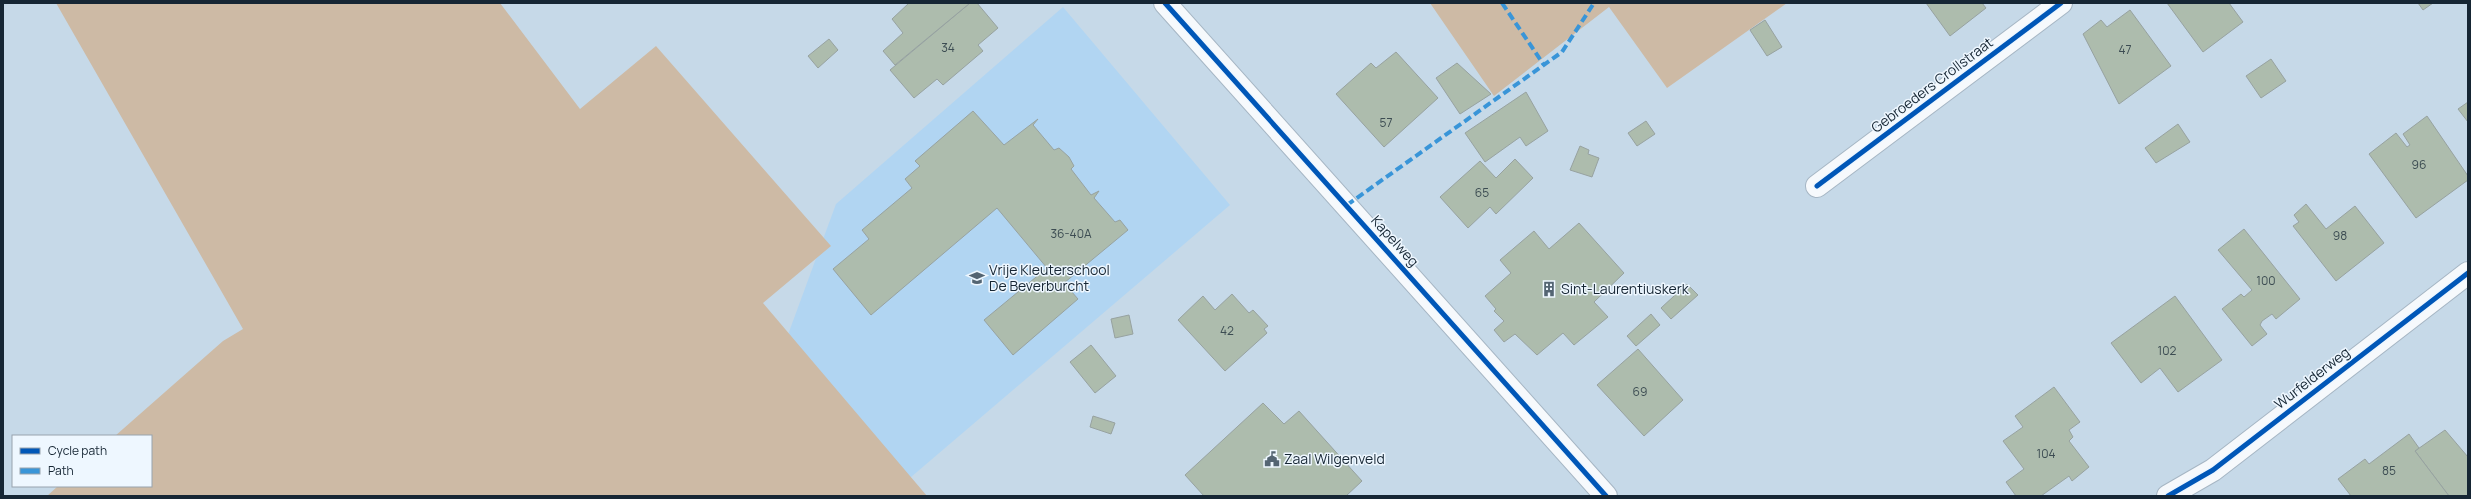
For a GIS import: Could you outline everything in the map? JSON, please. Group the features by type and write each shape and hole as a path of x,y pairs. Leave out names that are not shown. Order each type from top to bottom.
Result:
{"street":[{"name":"Kapelweg","path":"1165,3 1606,496"},
{"name":"Gebroeders Crollstraat","path":"1817,186 2061,3"},
{"name":"Wurfelderweg","path":"2168,496 2213,470 2468,273"}],"shaded area":[{"path":"56,3 500,3 580,109 656,46 831,246 763,303 927,496 47,496 57,487 152,487 152,435 116,435 223,341 243,329"},
{"path":"1430,3 1787,3 1667,88 1609,7 1494,96"},
{"name":"Vrije Kleuterschool De Beverburcht","path":"1063,7 1230,205 897,489 782,351 836,204"}],"building":[{"path":"909,3 970,3 895,65 883,51 903,33 892,19"},
{"path":"970,3 977,3 998,28 978,45 983,51 943,85 937,79 914,98 890,70"},
{"path":"1926,3 1982,3 1986,8 1950,36"},
{"path":"2167,3 2229,3 2243,22 2203,52"},
{"path":"2418,3 2433,3 2423,10"},
{"path":"2130,10 2171,66 2119,104 2083,34 2101,20 2107,27"},
{"path":"1765,20 1782,47 1767,56 1750,30"},
{"path":"829,39 838,50 818,68 808,56"},
{"path":"1396,52 1438,98 1384,147 1336,94 1371,63 1376,68"},
{"path":"2271,59 2286,81 2261,98 2246,76"},
{"path":"1457,63 1491,94 1460,114 1436,78"},
{"path":"1526,92 1548,131 1526,146 1520,137 1485,162 1465,133"},
{"path":"2468,102 2468,122 2458,109"},
{"path":"973,111 1004,145 1038,119 1033,125 1054,150 1059,148 1069,157 1074,166 1071,169 1091,195 1099,191 1094,198 1115,222 1120,220 1128,230 1064,283 1078,299 1013,355 984,320 1047,268 997,208 871,315 833,269 869,239 862,230 912,188 905,179 920,166 915,161"},
{"path":"2427,116 2468,176 2468,180 2416,218 2369,154 2396,133 2407,147 2410,145 2403,134"},
{"path":"1646,121 1655,134 1637,146 1628,133"},
{"path":"2178,124 2190,142 2156,163 2145,148"},
{"path":"1580,146 1589,150 1588,154 1599,158 1592,177 1570,170"},
{"path":"1515,159 1533,178 1496,214 1490,207 1468,228 1440,197 1480,161 1496,178"},
{"path":"2306,204 2326,229 2355,206 2384,243 2336,281 2293,226 2299,222 2294,215"},
{"name":"Sint-Laurentiuskerk","path":"1579,223 1624,273 1594,302 1608,317 1574,345 1563,333 1537,355 1515,334 1504,342 1494,330 1504,321 1494,311 1496,309 1485,296 1511,273 1500,260 1534,231 1549,249"},
{"path":"2244,229 2300,299 2276,319 2272,314 2262,321 2260,325 2267,334 2252,346 2222,309 2241,294 2244,297 2252,290 2218,250"},
{"path":"1687,284 1698,295 1671,319 1661,308"},
{"path":"1232,294 1249,313 1253,310 1268,326 1264,329 1267,333 1225,371 1178,320 1203,296 1215,310"},
{"path":"2175,296 2222,360 2178,392 2160,368 2141,383 2111,343"},
{"path":"1651,314 1660,325 1636,346 1627,336"},
{"path":"1129,315 1133,334 1115,338 1111,319"},
{"path":"1091,345 1116,376 1095,393 1070,362"},
{"path":"1638,349 1683,400 1644,436 1597,385"},
{"path":"2054,387 2080,422 2069,430 2073,437 2069,441 2089,467 2072,481 2069,476 2041,496 2016,496 2006,482 2024,469 2003,441 2023,427 2015,416"},
{"name":"Zaal Wilgenveld","path":"1263,403 1284,424 1299,411 1362,481 1346,496 1204,496 1185,475"},
{"path":"1093,416 1115,423 1111,434 1090,427"},
{"path":"2445,430 2468,457 2468,496 2449,496 2415,451"},
{"path":"2409,434 2419,448 2415,451 2449,496 2351,496 2338,479 2365,459 2369,464"}],"marked path":[{"path":"1502,3 1544,65"},
{"path":"1347,205 1562,52 1594,3"}],"cycle path":[{"path":"1165,3 1606,496"},
{"path":"1817,186 2061,3"},
{"path":"2168,496 2213,470 2468,273"}],"place":[{"name":"Vrije Kleuterschool De Beverburcht","path":"977,278"},
{"name":"Sint-Laurentiuskerk","path":"1549,289"},
{"name":"Zaal Wilgenveld","path":"1272,459"}]}
